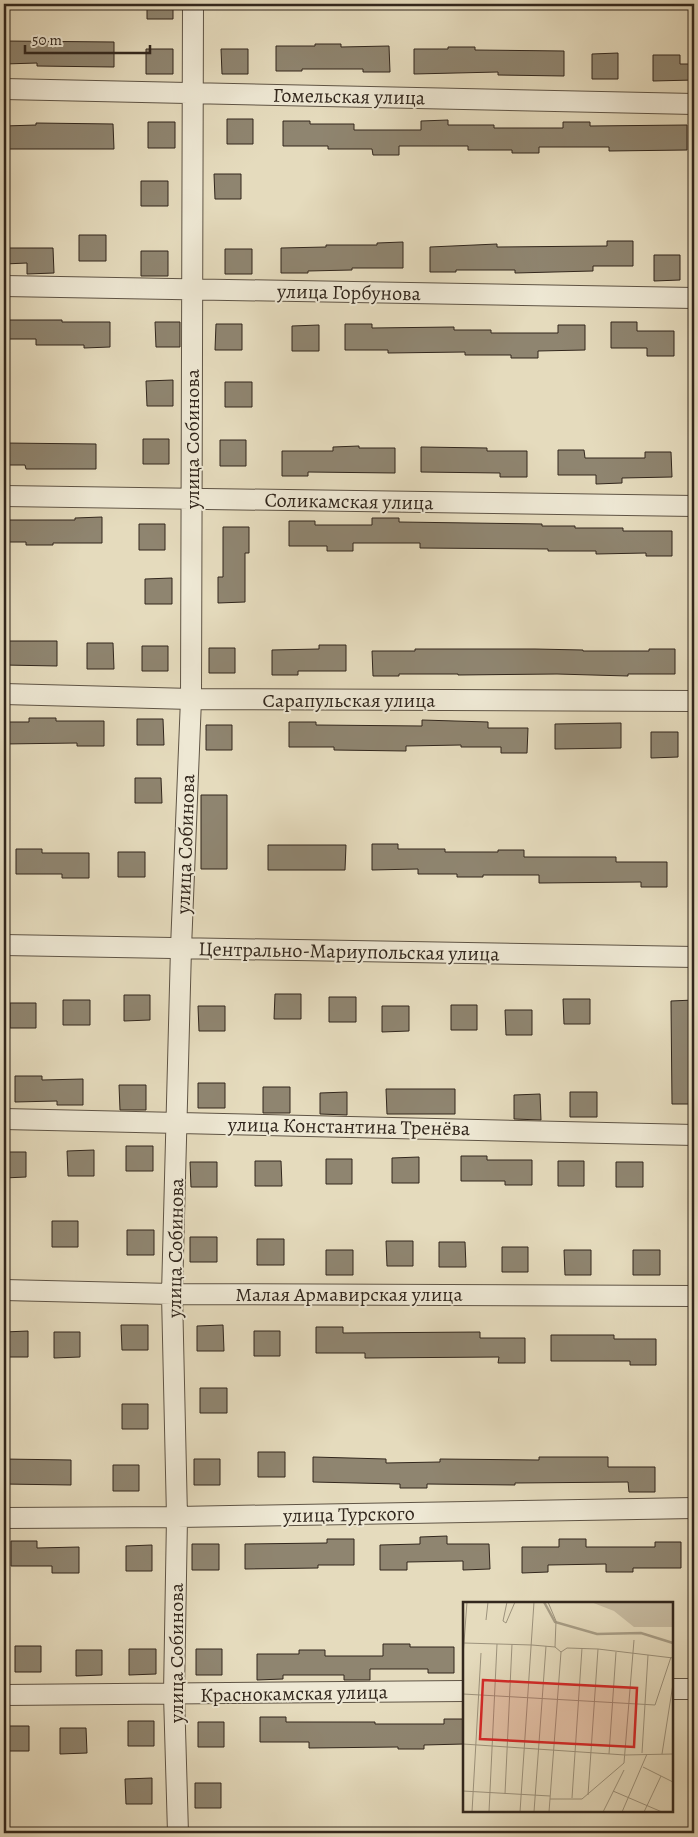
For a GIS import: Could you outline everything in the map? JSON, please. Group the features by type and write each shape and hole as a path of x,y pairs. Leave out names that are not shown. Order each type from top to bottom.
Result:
{"street":[{"name":"улица Собинова","path":"178,1833 174,1694 177,1517 172,1294 178,1122 181,948 191,699 193,4"},
{"name":"Гомельская улица","path":"4,89 694,104"},
{"name":"улица Горбунова","path":"4,286 694,298"},
{"name":"Соликамская улица","path":"4,496 694,506"},
{"name":"Сарапульская улица","path":"4,694 191,699 694,701"},
{"name":"Центрально-Мариупольская улица","path":"4,945 694,957"},
{"name":"улица Константина Тренёва","path":"4,1119 694,1135"},
{"name":"Малая Армавирская улица","path":"4,1290 172,1294 694,1296"},
{"name":"улица Турского","path":"4,1518 177,1517 694,1508"},
{"path":"673,1689 694,1689"},
{"name":"Краснокамская улица","path":"4,1696 463,1691"}],"building":[{"path":"147,4 173,4 173,19 147,19"},
{"path":"4,41 114,42 114,67 37,66 37,63 4,64"},
{"path":"315,44 341,44 341,47 389,46 390,72 363,72 363,69 276,71 276,46 315,46"},
{"path":"448,47 475,47 475,50 564,51 564,76 498,75 498,72 414,74 414,49 448,49"},
{"path":"146,49 173,49 173,74 146,74"},
{"path":"221,49 248,49 248,74 222,74"},
{"path":"618,53 618,79 592,79 592,54"},
{"path":"653,55 680,55 680,64 694,64 694,80 653,81"},
{"path":"227,119 253,119 253,144 227,144"},
{"path":"448,120 448,125 494,125 494,128 563,128 563,122 590,122 590,126 687,125 687,150 609,151 609,147 539,147 539,153 512,153 512,150 468,150 468,146 399,146 399,155 373,155 372,149 328,149 328,146 283,146 283,121 310,121 310,124 354,124 354,130 421,130 421,121"},
{"path":"148,122 175,122 175,148 148,148"},
{"path":"36,123 113,124 114,149 4,149 4,126 36,125"},
{"path":"214,174 241,174 241,199 215,199"},
{"path":"141,181 168,181 168,206 141,206"},
{"path":"79,235 106,235 106,261 79,261"},
{"path":"607,241 633,241 633,266 593,266 593,271 515,273 515,270 456,270 456,272 430,272 430,247 497,244 497,247 607,246"},
{"path":"403,242 403,268 352,268 352,270 281,273 281,248 326,247 326,245 377,245 377,243"},
{"path":"4,248 53,248 54,273 27,274 27,263 4,264"},
{"path":"225,249 252,249 252,274 225,274"},
{"path":"141,251 168,251 168,276 141,276"},
{"path":"654,255 680,255 680,280 654,281"},
{"path":"4,320 110,322 110,347 84,348 84,345 36,345 36,339 4,339"},
{"path":"155,322 180,322 180,347 156,347"},
{"path":"611,322 637,322 637,331 674,331 674,356 647,356 647,348 611,348"},
{"path":"216,324 242,324 242,350 215,350"},
{"path":"345,324 372,324 372,328 454,327 454,330 491,330 491,333 558,333 558,325 585,325 585,350 538,351 538,358 511,358 511,355 465,355 465,352 388,353 388,350 345,350"},
{"path":"319,325 319,351 292,351 292,326"},
{"path":"173,380 173,406 147,406 146,381"},
{"path":"225,382 252,382 252,407 225,407"},
{"path":"143,439 169,439 169,464 143,464"},
{"path":"220,440 246,440 246,466 220,466"},
{"path":"4,443 96,444 96,469 26,469 25,465 4,465"},
{"path":"359,446 359,448 395,448 395,473 308,472 308,476 282,476 282,451 333,451 333,447"},
{"path":"421,447 487,448 487,451 527,451 527,477 500,477 500,473 421,472"},
{"path":"558,450 584,450 585,458 645,458 645,452 671,452 672,477 622,478 622,483 596,484 596,475 558,475"},
{"path":"102,517 102,543 26,545 26,542 4,542 4,520 75,520 75,518"},
{"path":"372,518 399,518 399,522 542,524 542,526 575,526 575,528 623,528 623,531 672,531 672,556 646,556 646,553 596,554 596,551 548,551 548,549 420,548 420,543 353,543 353,551 327,551 327,546 289,546 289,521 315,521 315,525 372,525"},
{"path":"139,524 165,524 165,550 139,550"},
{"path":"223,527 249,527 249,553 245,553 245,602 218,603 218,577 223,577"},
{"path":"172,578 172,604 145,604 145,579"},
{"path":"4,641 57,641 57,666 4,665"},
{"path":"87,643 113,643 114,669 87,669"},
{"path":"319,645 346,645 346,671 298,671 298,675 272,675 272,650 319,649"},
{"path":"142,646 168,646 168,671 142,671"},
{"path":"209,648 235,648 235,673 209,673"},
{"path":"415,649 649,651 649,649 675,649 675,674 628,674 628,676 399,674 399,676 373,676 372,651 415,651"},
{"path":"29,718 56,718 56,721 104,721 104,746 77,746 77,743 4,744 4,722 29,722"},
{"path":"137,719 163,719 164,745 137,745"},
{"path":"422,720 488,722 488,728 528,728 527,753 501,753 501,747 461,747 461,745 406,746 406,751 334,750 334,747 289,747 289,722 316,722 316,725 422,726"},
{"path":"621,723 621,748 555,749 555,724"},
{"path":"206,725 232,725 232,750 206,750"},
{"path":"651,732 678,732 678,757 651,758"},
{"path":"135,778 161,778 162,803 135,803"},
{"path":"201,795 227,795 227,869 201,869"},
{"path":"372,844 398,844 398,849 445,849 445,852 524,850 524,857 616,857 616,862 667,862 667,887 641,887 641,882 539,883 539,875 457,877 457,874 418,874 418,869 372,870"},
{"path":"268,845 346,845 345,870 268,870"},
{"path":"16,849 42,849 42,853 89,853 89,878 62,878 62,874 16,874"},
{"path":"118,852 145,852 145,877 118,877"},
{"path":"275,994 301,994 301,1019 274,1019"},
{"path":"124,995 150,995 150,1020 124,1021"},
{"path":"329,997 356,997 356,1022 329,1022"},
{"path":"563,999 590,999 590,1024 564,1024"},
{"path":"63,1000 90,1000 90,1025 63,1025"},
{"path":"694,1000 694,1048 689,1048 689,1104 672,1104 671,1001"},
{"path":"10,1003 36,1003 36,1028 10,1028"},
{"path":"451,1005 477,1005 477,1030 451,1030"},
{"path":"198,1006 225,1006 225,1031 199,1031"},
{"path":"382,1006 409,1006 409,1031 382,1032"},
{"path":"505,1010 532,1010 532,1035 506,1035"},
{"path":"15,1076 42,1076 42,1080 83,1079 83,1105 57,1105 57,1101 15,1102"},
{"path":"198,1083 225,1083 225,1108 198,1108"},
{"path":"119,1085 146,1085 146,1110 120,1110"},
{"path":"263,1087 290,1087 290,1113 263,1113"},
{"path":"386,1089 455,1089 455,1114 387,1114"},
{"path":"347,1092 347,1115 320,1114 320,1093"},
{"path":"570,1092 597,1092 597,1117 570,1117"},
{"path":"540,1094 541,1120 514,1119 514,1095"},
{"path":"126,1146 153,1146 153,1171 126,1171"},
{"path":"94,1150 94,1176 68,1176 67,1151"},
{"path":"4,1152 26,1152 26,1177 4,1178"},
{"path":"461,1156 487,1156 487,1160 532,1160 532,1185 505,1185 505,1181 461,1181"},
{"path":"419,1157 419,1183 392,1183 392,1158"},
{"path":"326,1159 352,1159 352,1184 326,1184"},
{"path":"255,1161 281,1161 282,1186 255,1186"},
{"path":"558,1161 584,1161 584,1186 558,1186"},
{"path":"190,1162 217,1162 217,1187 191,1187"},
{"path":"616,1162 643,1162 643,1187 616,1187"},
{"path":"52,1221 78,1221 78,1247 52,1247"},
{"path":"127,1230 154,1230 154,1255 127,1255"},
{"path":"190,1237 217,1237 217,1262 190,1262"},
{"path":"257,1239 284,1239 284,1265 257,1265"},
{"path":"386,1241 413,1241 413,1266 387,1266"},
{"path":"439,1242 465,1242 466,1267 439,1267"},
{"path":"502,1247 528,1247 528,1272 502,1272"},
{"path":"326,1250 353,1250 353,1275 326,1275"},
{"path":"564,1250 591,1250 591,1275 565,1275"},
{"path":"633,1250 660,1250 660,1275 633,1275"},
{"path":"121,1325 148,1325 148,1350 122,1350"},
{"path":"223,1325 224,1351 197,1351 197,1326"},
{"path":"316,1327 343,1327 343,1333 480,1332 480,1338 525,1338 525,1363 498,1363 499,1357 365,1358 365,1353 316,1353"},
{"path":"28,1331 28,1357 4,1357 4,1332"},
{"path":"254,1331 280,1331 280,1356 254,1356"},
{"path":"54,1332 80,1332 80,1357 54,1358"},
{"path":"551,1335 614,1335 614,1339 656,1339 656,1365 630,1365 630,1361 551,1361"},
{"path":"200,1388 227,1388 227,1413 200,1413"},
{"path":"122,1404 148,1404 148,1429 122,1429"},
{"path":"258,1452 285,1452 285,1477 258,1477"},
{"path":"313,1457 386,1459 386,1463 440,1462 440,1459 539,1460 539,1457 608,1457 608,1467 655,1467 655,1492 629,1492 628,1482 515,1483 515,1485 427,1484 427,1488 400,1488 400,1484 313,1482"},
{"path":"4,1459 71,1460 71,1485 4,1484"},
{"path":"194,1459 220,1459 220,1485 194,1485"},
{"path":"113,1465 139,1465 139,1491 113,1491"},
{"path":"447,1536 447,1544 489,1544 490,1569 463,1570 463,1561 407,1562 407,1570 380,1570 380,1545 420,1544 420,1537"},
{"path":"327,1539 354,1539 354,1565 318,1565 318,1568 245,1569 245,1544 327,1543"},
{"path":"559,1539 586,1539 586,1547 655,1547 655,1542 681,1542 681,1568 633,1568 633,1572 606,1572 606,1564 548,1565 548,1572 522,1573 522,1547 559,1547"},
{"path":"11,1541 37,1541 37,1548 79,1547 79,1573 52,1573 52,1566 11,1566"},
{"path":"192,1544 219,1544 219,1570 192,1570"},
{"path":"152,1545 152,1571 126,1571 126,1546"},
{"path":"383,1644 410,1644 410,1647 454,1647 454,1673 428,1673 428,1669 370,1669 370,1680 344,1680 344,1675 283,1675 283,1679 257,1680 257,1654 299,1654 299,1650 325,1650 325,1656 383,1656"},
{"path":"15,1646 41,1646 41,1672 15,1672"},
{"path":"129,1649 156,1649 156,1674 129,1675"},
{"path":"196,1649 222,1649 222,1675 196,1675"},
{"path":"76,1650 102,1650 102,1675 76,1676"},
{"path":"260,1717 286,1717 286,1722 375,1722 375,1724 444,1724 444,1719 463,1719 463,1744 424,1745 424,1749 398,1749 398,1747 309,1748 309,1742 260,1742"},
{"path":"128,1721 154,1721 154,1746 128,1746"},
{"path":"198,1722 224,1722 224,1747 198,1747"},
{"path":"4,1726 29,1726 29,1751 4,1751"},
{"path":"60,1728 86,1728 87,1753 60,1754"},
{"path":"152,1778 152,1804 126,1804 125,1779"},
{"path":"195,1783 221,1783 221,1808 195,1808"}]}
